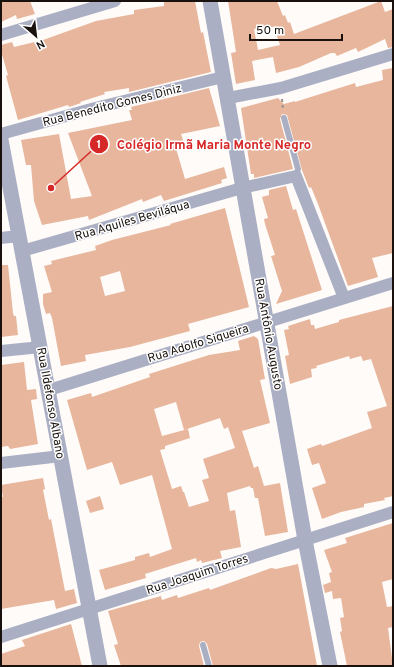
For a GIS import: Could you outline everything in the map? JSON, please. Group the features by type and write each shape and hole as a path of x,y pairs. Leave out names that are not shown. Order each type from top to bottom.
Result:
{"street":[{"path":"1,35 115,1"},
{"name":"Rua Antônio Augusto","path":"210,1 305,540 330,666"},
{"path":"228,98 281,88 393,54"},
{"name":"Rua Benedito Gomes Diniz","path":"1,134 95,108 223,77"},
{"name":"Rua Ildefonso Albano","path":"1,140 41,346 100,666"},
{"path":"296,176 344,298"},
{"name":"Rua Aquiles Beviláqua","path":"22,251 242,188 296,176"},
{"path":"1,238 19,236"},
{"name":"Rua Adolfo Siqueira","path":"49,390 393,283"},
{"path":"1,351 41,346"},
{"path":"1,463 61,456"},
{"name":"Rua Joaquim Torres","path":"1,637 393,512"}],"lane":[{"path":"284,118 298,169 296,176"},
{"path":"203,645 209,666"}],"path":[{"path":"281,88 284,118"}],"building":[{"path":"1,1 30,1 35,14 17,19 16,15 1,22"},
{"path":"195,1 211,72 129,92 129,88 104,92 105,94 69,107 68,105 18,120 6,76 8,75 1,51 1,45 12,42 14,47 43,40 96,21 134,14 134,10 164,6 164,2"},
{"path":"228,1 277,1 283,16 285,15 288,23 290,22 294,34 381,1 385,12 393,9 393,47 388,48 385,39 358,52 356,48 337,56 335,53 331,53 299,67 276,73 273,57 252,61 255,80 236,84 231,53 236,52","holes":["274,27 280,45 258,50 254,29"]},
{"path":"393,68 393,253 372,258 378,277 348,286 318,204 311,187 309,188 302,170 287,115 282,114 280,119 293,169 254,178 254,174 251,174 241,108 278,98 284,104 295,102 355,83 356,87 383,80 382,70"},
{"path":"209,88 220,126 181,134 184,143 175,145 185,179 224,167 227,178 221,180 222,183 164,201 161,195 143,202 142,199 89,220 88,216 42,225 34,201 31,165 26,165 21,140 59,134 71,199 92,196 68,133 132,120 129,110 132,110 131,107"},
{"path":"286,186 293,210 296,209 322,290 276,304 282,291 271,256 275,255 265,224 264,219 268,218 262,197 269,195 269,190"},
{"path":"225,208 249,307 188,324 190,331 130,347 85,355 86,361 61,366 52,318 50,313 46,314 43,304 43,294 52,292 44,266 52,264 51,261 96,250 95,246 112,240 171,225 170,224","holes":["120,271 125,291 105,296 100,277"]},
{"path":"1,265 8,265 13,313 14,316 16,316 18,335 1,337"},
{"path":"393,306 393,496 384,498 385,500 364,504 364,507 341,512 322,519 312,488 326,483 319,463 312,465 307,449 321,444 322,446 372,428 367,412 387,406 371,359 363,361 361,356 350,359 349,356 316,366 317,368 311,369 312,377 290,384 285,356 289,355 284,330 289,329 288,326 310,319 311,325 314,325 315,329 339,322 339,320"},
{"path":"254,336 258,339 265,379 260,380 270,423 242,431 254,468 258,466 264,486 280,483 288,532 265,536 258,498 255,498 253,488 250,486 227,493 230,511 235,510 241,547 220,551 222,558 202,563 201,560 197,562 196,558 145,574 146,578 105,590 99,570 135,560 135,557 149,553 150,557 172,549 152,475 120,485 112,462 87,470 67,400 91,393 92,397 150,377 149,374 209,355 240,350 238,341","holes":["176,402 184,430 220,418 224,429 228,427 235,448 203,459 209,478 202,480 209,501 189,507 181,486 172,489 160,450 165,449 165,446 190,438 188,429 162,436 154,409"]},
{"path":"24,362 27,390 36,389 37,399 31,400 38,444 10,449 8,446 1,447 1,365"},
{"path":"43,478 45,489 43,490 49,520 51,519 65,591 74,589 77,603 56,609 54,600 1,609 1,497 3,497 1,485"},
{"path":"100,496 104,509 90,513 86,501"},
{"path":"393,523 393,579 382,582 387,607 393,606 393,627 388,628 393,666 347,666 340,632 342,631 340,618 344,617 341,598 333,599 332,591 325,593 323,585 331,582 329,573 332,572 324,550 347,543 345,538"},
{"path":"298,564 317,666 213,666 207,644 204,641 200,642 199,646 204,666 121,666 114,645 118,644 108,611 161,596 162,600 177,595 178,598 209,588 210,590 271,568 276,569"},
{"path":"71,624 82,666 1,666 1,654 25,646 22,640"}],"place":[{"name":"Colégio Irmã Maria Monte Negro","path":"51,188"}]}
